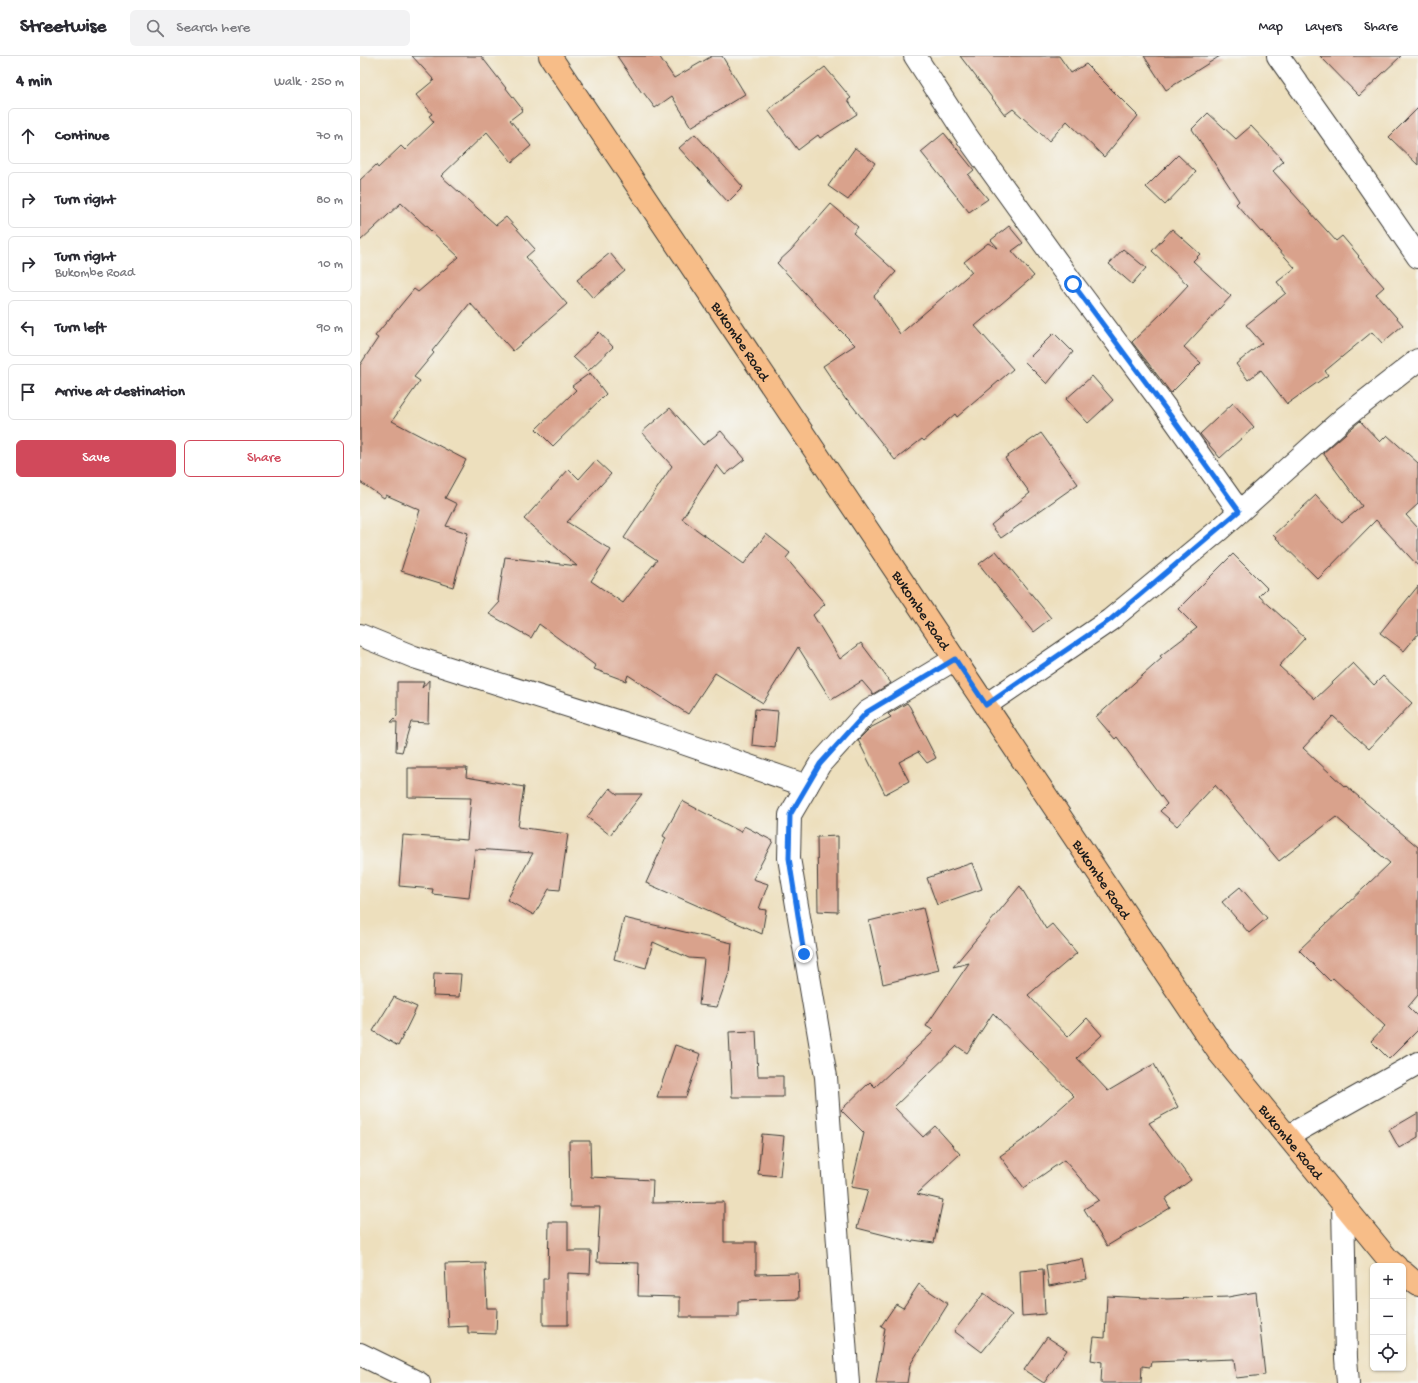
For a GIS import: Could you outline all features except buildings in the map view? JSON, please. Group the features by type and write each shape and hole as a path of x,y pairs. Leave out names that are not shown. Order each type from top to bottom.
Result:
{"main road":[{"name":"Bukombe Road","path":"550,56 1219,1053 1393,1263"},
{"path":"1406,1275 1418,1285"}],"street":[{"path":"915,56 968,138 1239,511"},
{"path":"1278,56 1418,257"},
{"path":"986,705 1110,620 1239,511 1345,417 1418,360"},
{"path":"360,636 414,656 651,732 807,786"},
{"path":"848,1383 826,1077 804,954 789,858 790,815 820,764 867,712 955,659"},
{"path":"1288,1136 1418,1063"},
{"path":"1343,1204 1346,1358 1348,1383"},
{"path":"360,1354 419,1383"}],"route":[{"path":"804,954 789,858 790,815 820,764 867,712 955,659 986,705 1110,620 1239,511 1073,284"}]}
